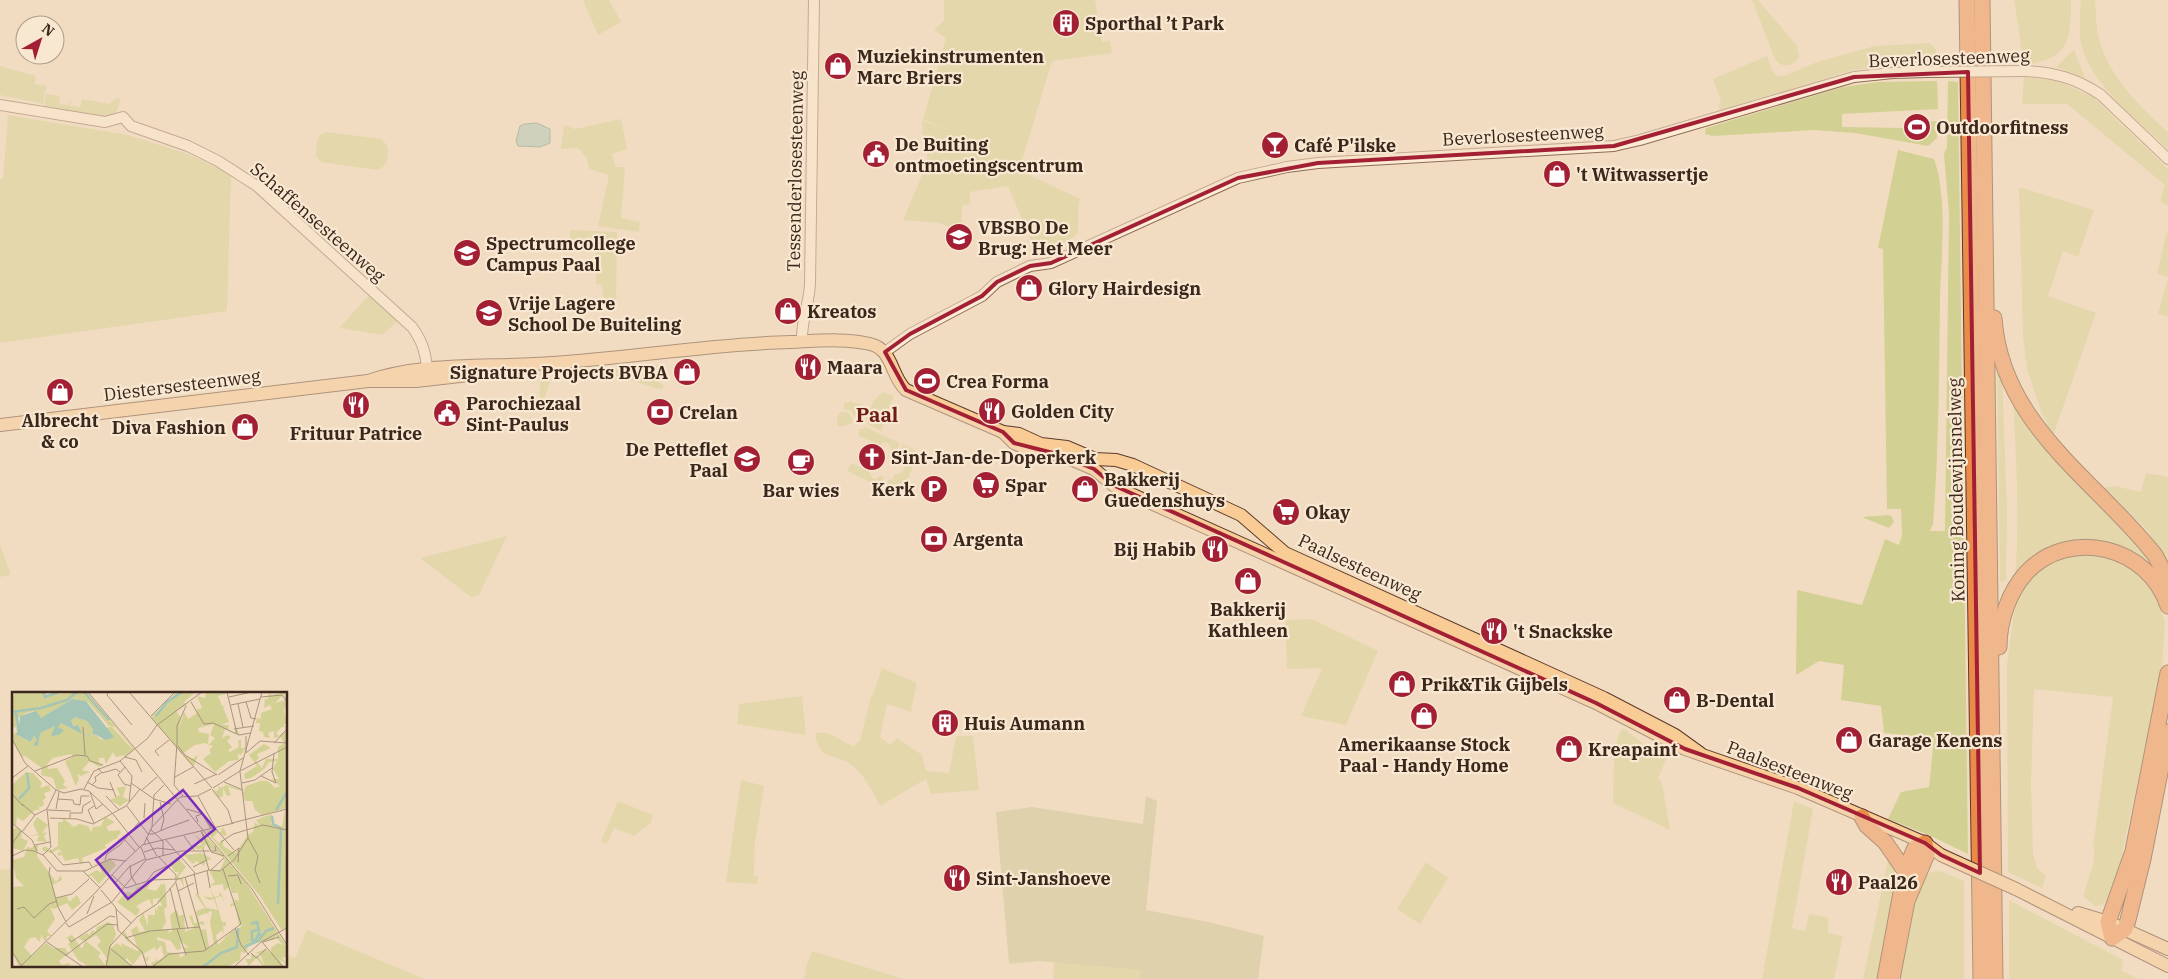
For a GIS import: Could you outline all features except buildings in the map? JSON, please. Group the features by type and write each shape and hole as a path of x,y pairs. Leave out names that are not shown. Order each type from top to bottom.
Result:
{"highway":[{"name":"Koning Boudewijnsnelweg","path":"1967,0 1981,979"},
{"name":"Koning Boudewijnsnelweg","path":"1982,0 1995,979"},
{"path":"1986,296 1994,311 1996,336 2005,369 2029,418 2048,443 2140,537 2154,555 2168,580"},
{"path":"1992,732 1998,700 1999,638 2003,620 2014,589 2025,574 2037,564 2051,555 2071,549 2094,547 2109,550 2131,559 2146,571 2160,589 2168,606"},
{"path":"2168,673 2133,851 2108,922 2112,938 2125,929 2143,859 2168,732"},
{"path":"1865,818 1867,826 1885,842 1905,871"},
{"path":"1885,979 1905,871 1927,850"},
{"path":"1892,979 1907,901 1927,850"}],"main road":[{"name":"Diestersesteenweg","path":"0,425 368,381 381,376 428,375 482,364 533,364 754,343 802,341 872,344 885,352"},
{"name":"Paalsesteenweg","path":"885,352 900,385 906,390 1003,432 1019,434 1041,444 1067,447 1095,459 1116,460 1133,464 1218,503 1249,521 1285,553 1611,701 1675,735 1700,753"},
{"name":"Paalsesteenweg","path":"1003,432 1014,443 1039,452 1061,455 1094,469 1122,490 1596,704 1685,749 1798,788 1865,818 1927,850 2034,897 2168,966"},
{"name":"Paalsesteenweg","path":"2034,897 2108,922 2168,949"}],"street":[{"name":"Tessenderlosesteenweg","path":"802,341 802,325 809,301 810,284 814,0"},
{"name":"Beverlosesteenweg","path":"885,352 910,334 982,296 997,282 1030,266 1051,263 1238,178 1287,167 1318,163 1614,146 1649,138 1841,80 1872,75 1927,72 2024,71 2057,74 2092,89 2111,104 2168,159"},
{"name":"Schaffensesteenweg","path":"0,105 106,122 123,117 131,126 188,146 239,174 286,212 412,327 422,341 428,375"}],"highlighted area":[{"path":"1968,72 1980,873 1941,855 1925,843 1798,788 1685,749 1596,703 1113,485 1094,469 1061,455 1014,443 1003,432 906,390 885,352 910,334 982,296 997,282 1030,266 1051,263 1238,178 1318,163 1614,146 1854,77"}],"shaded area":[{"path":"583,0 609,0 621,22 598,35"},
{"path":"944,0 1095,0 1102,42 1110,41 1112,53 1052,61 1019,170 1080,199 1078,231 1067,241 1037,255 1008,186 970,192 970,204 962,206 961,232 939,223 903,220 927,164 927,144 923,143 922,121 955,131 923,120 946,38 934,30 944,20"},
{"path":"1752,0 1758,0 1797,46 1799,57 1791,65 1781,64 1775,59"},
{"path":"2014,0 2071,0 2068,37 2059,53 2039,62 2024,65"},
{"path":"2081,0 2095,0 2099,39 2110,66 2136,102 2168,132 2168,149 2117,101 2094,73 2081,43"},
{"path":"1929,43 1936,49 1936,65 1886,66 1853,70 1721,110 1718,106 1721,101 1713,79 1767,56 1772,70 1777,76 1784,76 1817,62 1875,46"},
{"path":"2074,49 2085,78 2056,67"},
{"path":"0,66 36,76 35,84 46,86 43,104 0,95"},
{"path":"2024,77 2058,81 2093,97 2168,169 2168,206 2160,201 2165,185 2067,104 2022,104"},
{"path":"1937,81 1938,109 1842,114 1842,127 1906,128 1907,123 1938,121 1937,138 1928,146 1855,133 1814,130 1713,136 1705,134 1706,128 1843,87 1878,82"},
{"path":"1948,81 1958,82 1968,854 1929,835 1888,819 1901,792 1929,787 1934,738 1884,733 1881,706 1841,700 1844,665 1819,661 1796,675 1797,590 1862,605 1885,539 1899,545 1902,535 1901,509 1887,509 1883,249 1878,248 1898,150 1934,159 1941,191 1943,228 1938,440 1933,524 1930,531 1945,531 1949,214 1944,154 1947,147"},
{"path":"46,94 60,96 59,104 68,105 71,98 70,106 80,107 82,99 109,104 118,97 121,100 116,113 109,118 44,108"},
{"path":"8,115 128,135 188,154 231,174 227,311 0,343 0,179 3,179"},
{"path":"621,119 627,149 612,154 616,167 625,167 621,218 640,222 639,232 598,226 609,175 589,169 587,158 578,148 561,149 564,125 575,129"},
{"path":"537,123 550,129 550,143 540,147 518,146 516,141 520,126"},
{"path":"327,132 382,139 388,147 385,164 381,169 377,170 321,162 316,156 317,141 320,135"},
{"path":"2019,187 2094,210 2078,257 2063,251 2048,296 2096,313 2053,436 2041,411 2027,369 2023,336"},
{"path":"570,230 617,232 616,310 604,309 602,285 596,284 595,249 569,248"},
{"path":"2168,231 2168,277 2157,274"},
{"path":"2168,278 2168,316 2158,314"},
{"path":"370,294 398,320 383,335 339,328"},
{"path":"658,365 659,382 664,386 662,390 616,376 616,369"},
{"path":"1999,371 2002,374 2007,510 2006,580 2002,582 2000,581 1997,372"},
{"path":"540,378 551,379 539,415"},
{"path":"882,392 894,396 883,420 885,421 881,431 868,424 865,416 867,408 871,408 873,402"},
{"path":"2013,399 2118,520 2159,572 2092,544 2015,578 2017,511"},
{"path":"844,403 861,404 861,417 855,417 851,411 844,409"},
{"path":"841,412 851,415 853,423 840,427 837,425 837,417"},
{"path":"865,427 900,443 896,453 891,450 888,443 884,442 880,445 859,436 859,430"},
{"path":"903,444 919,453 900,496 884,489 889,479 892,480 895,474 900,474 903,471 904,467 900,462 903,456 899,454"},
{"path":"851,463 869,471 872,478 876,479 881,475 884,477 880,487 847,471"},
{"path":"2146,473 2168,477 2168,562 2147,530 2104,488 2115,486 2141,492"},
{"path":"1889,515 1894,522 1889,528 1862,517"},
{"path":"507,536 479,595 471,597 420,558"},
{"path":"0,544 11,575 0,577"},
{"path":"2078,552 2107,556 2133,568 2154,591 2165,622 2162,667 2120,863 2106,901 2101,905 2095,906 2084,897 2094,860 2093,847 2113,697 2034,689 2031,783 2033,853 2037,868 2046,876 2042,888 2008,872 2007,664 2014,613 2022,593 2036,572 2046,565"},
{"path":"1312,619 1378,651 1346,725 1301,716 1322,668 1287,669 1285,620"},
{"path":"882,668 917,683 911,712 887,704 880,737 890,745 897,738 922,755 926,771 949,773 956,736 973,736 979,790 931,794 926,779 880,806 867,782 856,769 849,763 825,754 821,750 817,744 815,734 830,734 854,746 860,741 871,696"},
{"path":"802,696 806,735 737,724 739,704"},
{"path":"1623,728 1649,748 1667,758 1658,778 1662,783 1670,830 1613,803 1615,752 1619,734"},
{"path":"741,780 764,786 755,843 754,876 758,877 757,884 726,882"},
{"path":"1146,796 1157,801 1146,910 1213,923 1264,936 1258,979 1140,979 1141,970 1039,961 1009,964 996,812 1032,807 1143,824"},
{"path":"618,801 653,815 651,823 634,836 614,828 607,844 601,841"},
{"path":"1794,801 1813,809 1792,928 1805,931 1809,914 1828,917 1828,933 1843,936 1834,979 1762,979"},
{"path":"1888,860 1893,862 1898,869 1879,979 1863,979"},
{"path":"1426,862 1448,878 1420,924 1397,909"},
{"path":"12,868 12,966 288,966 288,956 295,958 307,930 425,979 0,979 0,870"},
{"path":"1940,871 1964,881 1964,979 1900,979 1914,908 1913,904 1919,887 1928,874"},
{"path":"2009,900 2123,960 2122,971 2139,979 2009,979"},
{"path":"812,951 904,979 804,979"},
{"path":"1054,962 1142,970 1140,979 1053,979"}],"place":[{"name":"Sporthal ’t Park","path":"1066,23"},
{"name":"Muziekinstrumenten Marc Briers","path":"838,66"},
{"name":"Outdoorfitness","path":"1917,127"},
{"name":"Café P'ilske","path":"1275,145"},
{"name":"De Buiting ontmoetingscentrum","path":"876,154"},
{"name":"'t Witwassertje","path":"1557,174"},
{"name":"VBSBO De Brug: Het Meer","path":"959,237"},
{"name":"Spectrumcollege Campus Paal","path":"467,253"},
{"name":"Glory Hairdesign","path":"1029,288"},
{"name":"Kreatos","path":"788,311"},
{"name":"Vrije Lagere School De Buiteling","path":"489,313"},
{"name":"Maara","path":"808,367"},
{"name":"Signature Projects BVBA","path":"687,372"},
{"name":"Crea Forma","path":"927,381"},
{"name":"Albrecht & co","path":"60,392"},
{"name":"Frituur Patrice","path":"356,405"},
{"name":"Golden City","path":"992,411"},
{"name":"Crelan","path":"660,412"},
{"name":"Parochiezaal Sint-Paulus","path":"447,413"},
{"name":"Diva Fashion","path":"245,427"},
{"name":"Sint-Jan-de-Doperkerk","path":"872,457"},
{"name":"De Petteflet Paal","path":"747,459"},
{"name":"Bar wies","path":"801,462"},
{"name":"Spar","path":"986,485"},
{"name":"Kerk","path":"934,489"},
{"name":"Bakkerij Guedenshuys","path":"1085,489"},
{"name":"Okay","path":"1286,512"},
{"name":"Argenta","path":"934,539"},
{"name":"Bij Habib","path":"1215,549"},
{"name":"Bakkerij Kathleen","path":"1248,581"},
{"name":"'t Snackske","path":"1494,631"},
{"name":"Prik&Tik Gijbels","path":"1402,684"},
{"name":"B-Dental","path":"1677,700"},
{"name":"Amerikaanse Stock Paal - Handy Home","path":"1424,716"},
{"name":"Huis Aumann","path":"945,723"},
{"name":"Garage Kenens","path":"1849,740"},
{"name":"Kreapaint","path":"1569,749"},
{"name":"Sint-Janshoeve","path":"957,878"},
{"name":"Paal26","path":"1839,882"}],"district":[{"name":"Paal","path":"877,414"}]}
